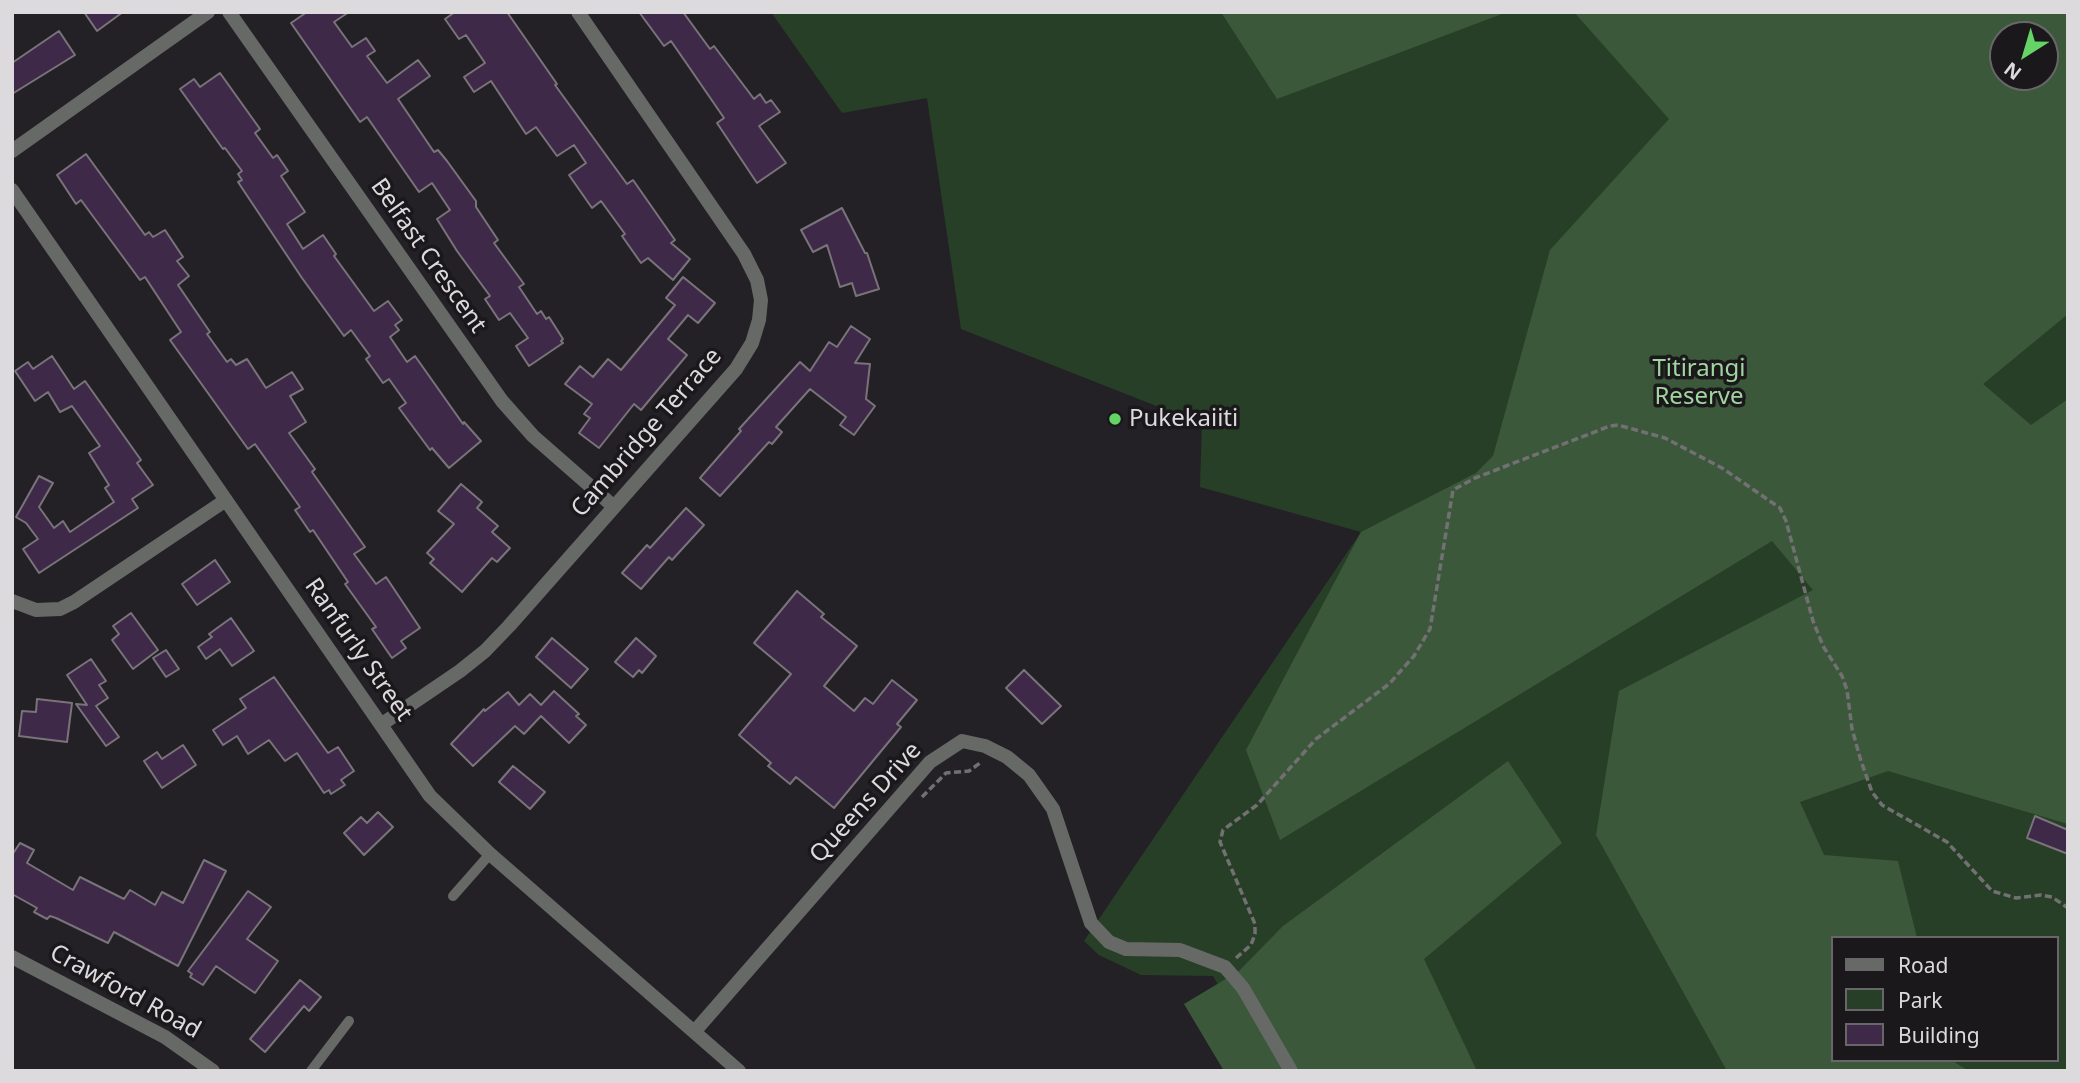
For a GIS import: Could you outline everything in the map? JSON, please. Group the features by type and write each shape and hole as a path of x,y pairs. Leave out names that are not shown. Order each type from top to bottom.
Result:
{"street":[{"path":"12,151 208,12"},
{"name":"Belfast Crescent","path":"229,12 502,401 533,436 613,506"},
{"name":"Cambridge Terrace","path":"382,724 485,651 736,369 752,343 759,320 761,300 757,280 744,254 578,12"},
{"name":"Ranfurly Street","path":"12,190 430,796 490,854 740,1071"},
{"path":"12,601 36,610 60,609 226,500"},
{"name":"Queens Drive","path":"695,1031 930,762 962,741 985,746 1007,757 1029,775 1053,809 1091,923 1109,942 1126,949 1180,950 1225,967"},
{"name":"Crawford Road","path":"12,957 165,1037 213,1071"},
{"path":"1225,967 1242,988 1291,1071"}],"lane":[{"path":"453,897 490,854"},
{"path":"311,1071 349,1021"}],"path":[{"path":"1225,967 1251,945 1255,924 1220,842 1223,830 1257,805 1316,740 1389,684 1414,656 1430,629 1452,490 1475,478 1618,425 1665,438 1722,468 1780,508 1822,646 1842,676 1847,690 1852,729 1861,761 1872,792 1882,805 1947,842 1992,891 2015,898 2041,895 2052,897 2068,908"},
{"path":"920,795 923,798 946,773 969,771 984,758"}],"green space":[{"name":"Titirangi Reserve","path":"771,12 2068,12 2068,1071 1268,1071 1213,976 1141,975 1099,955 1084,941 1361,532 1200,487 1202,424 961,329 927,98 842,113"},
{"path":"1221,12 1507,12 1277,99"},
{"path":"1574,12 2068,12 2068,314 1983,384 2031,425 2068,399 2068,824 1888,771 1800,802 1824,855 1898,861 1917,936 1832,936 1832,1062 1954,1062 1969,1071 1727,1071 1596,835 1619,691 1813,590 1772,541 1280,840 1246,750 1361,532 1476,473 1493,456 1550,250 1669,119"},
{"path":"1508,761 1562,843 1424,959 1477,1071 1224,1071 1184,1004 1239,971 1283,926"}],"building":[{"path":"84,12 123,12 97,31"},
{"path":"307,12 349,12 334,22 352,47 366,38 375,51 367,56 387,83 418,60 430,76 398,99 434,152 438,150 476,201 476,207 498,240 494,243 524,284 519,287 537,314 541,311 546,319 549,317 563,343 529,366 516,346 528,338 510,313 499,320 485,299 490,296 437,219 450,210 432,183 419,192 367,117 360,122 291,23"},
{"path":"455,12 507,12 557,84 555,85 627,184 633,180 675,240 671,243 690,259 673,280 648,258 641,263 622,236 625,234 601,201 592,208 569,175 586,163 574,145 557,156 536,127 526,134 491,81 474,92 464,77 485,63 466,35 459,39 445,19"},
{"path":"639,12 683,12 710,49 714,46 754,99 760,94 766,103 771,100 780,112 759,126 786,163 757,183 717,123 724,118 689,67 671,41 664,46"},
{"path":"59,31 75,55 12,94 12,63"},
{"path":"220,73 260,129 255,133 273,158 277,155 288,171 281,176 305,212 287,224 303,249 323,235 336,254 334,256 374,311 388,301 402,320 395,325 399,330 390,337 407,362 415,356 463,424 464,422 481,441 449,468 432,448 430,450 399,408 406,403 389,379 383,383 366,359 370,356 351,330 344,336 302,278 238,182 242,180 238,174 242,171 180,89 194,79 200,87"},
{"path":"86,154 145,235 149,232 153,237 165,230 183,257 177,261 189,276 178,285 227,362 231,359 236,365 247,359 266,388 292,372 303,389 290,396 306,422 289,433 315,469 312,472 365,547 354,554 376,584 386,577 420,628 401,641 406,648 392,658 372,629 376,627 345,584 348,582 313,530 310,532 295,510 300,507 255,444 248,449 170,340 181,332 145,277 140,280 81,200 76,204 57,175"},
{"path":"842,208 867,253 879,289 856,296 852,283 840,287 827,245 813,252 801,230"},
{"path":"683,277 715,303 698,323 688,315 668,339 687,355 641,410 634,404 599,448 579,433 590,418 584,414 592,404 565,384 580,366 593,377 608,359 621,370 675,305 666,298"},
{"path":"851,326 870,339 855,363 870,364 866,399 875,406 854,435 840,425 846,417 810,389 776,427 782,432 772,444 769,442 720,496 700,478 741,431 739,429 800,362 810,371 829,342 837,347"},
{"path":"52,356 74,389 85,381 141,460 137,463 153,485 132,499 138,508 39,573 23,549 38,539 26,523 16,517 39,476 53,483 39,507 54,528 63,521 70,532 114,502 105,488 109,485 89,453 100,446 72,406 60,412 48,392 35,401 15,371 28,362 33,369"},
{"path":"461,484 482,502 477,508 498,526 492,532 510,548 497,562 492,558 462,592 430,563 434,559 427,553 454,524 438,511"},
{"path":"686,508 704,525 672,560 669,557 641,589 622,573 647,545 650,548"},
{"path":"215,560 230,582 197,605 182,584"},
{"path":"797,591 824,614 821,617 857,646 824,686 854,711 865,698 873,704 892,680 917,700 897,724 901,727 834,808 796,777 790,784 768,766 771,763 739,735 791,674 754,643"},
{"path":"131,613 158,650 133,669 112,640 119,634 113,626"},
{"path":"231,618 254,651 232,666 220,649 206,659 198,647 212,637 209,634"},
{"path":"552,638 588,669 571,688 536,657"},
{"path":"636,638 656,656 642,673 639,670 633,677 615,662"},
{"path":"166,650 179,669 166,677 153,658"},
{"path":"91,659 106,681 99,685 108,698 96,706 119,737 106,746 76,704 87,705 67,675"},
{"path":"1024,670 1061,706 1042,724 1006,688"},
{"path":"274,677 328,753 338,747 354,771 341,780 345,785 331,794 329,790 324,793 297,753 285,761 269,740 248,754 237,736 223,745 213,730 246,708 240,699"},
{"path":"554,691 579,714 576,716 586,725 569,743 541,716 524,734 515,726 473,766 451,744 484,709 485,711 508,692 519,705 530,694 541,705"},
{"path":"37,699 72,703 67,742 19,736 22,711 36,712"},
{"path":"183,745 196,765 162,788 144,761 157,752 162,759"},
{"path":"513,766 545,792 530,809 499,782"},
{"path":"378,812 393,827 364,855 344,833 361,817 367,823"},
{"path":"2035,816 2068,830 2068,854 2027,838"},
{"path":"20,843 34,850 27,863 73,890 80,877 124,899 130,890 155,905 162,892 183,903 204,860 226,871 178,966 114,932 108,943 56,918 50,916 47,919 34,912 37,908 12,894 12,855"},
{"path":"248,891 271,907 247,939 278,961 255,993 216,966 203,985 190,977 192,974 188,971"},
{"path":"300,980 321,997 309,1011 304,1006 265,1052 250,1039"}],"place":[{"name":"Pukekaiiti","path":"1115,419"}]}
